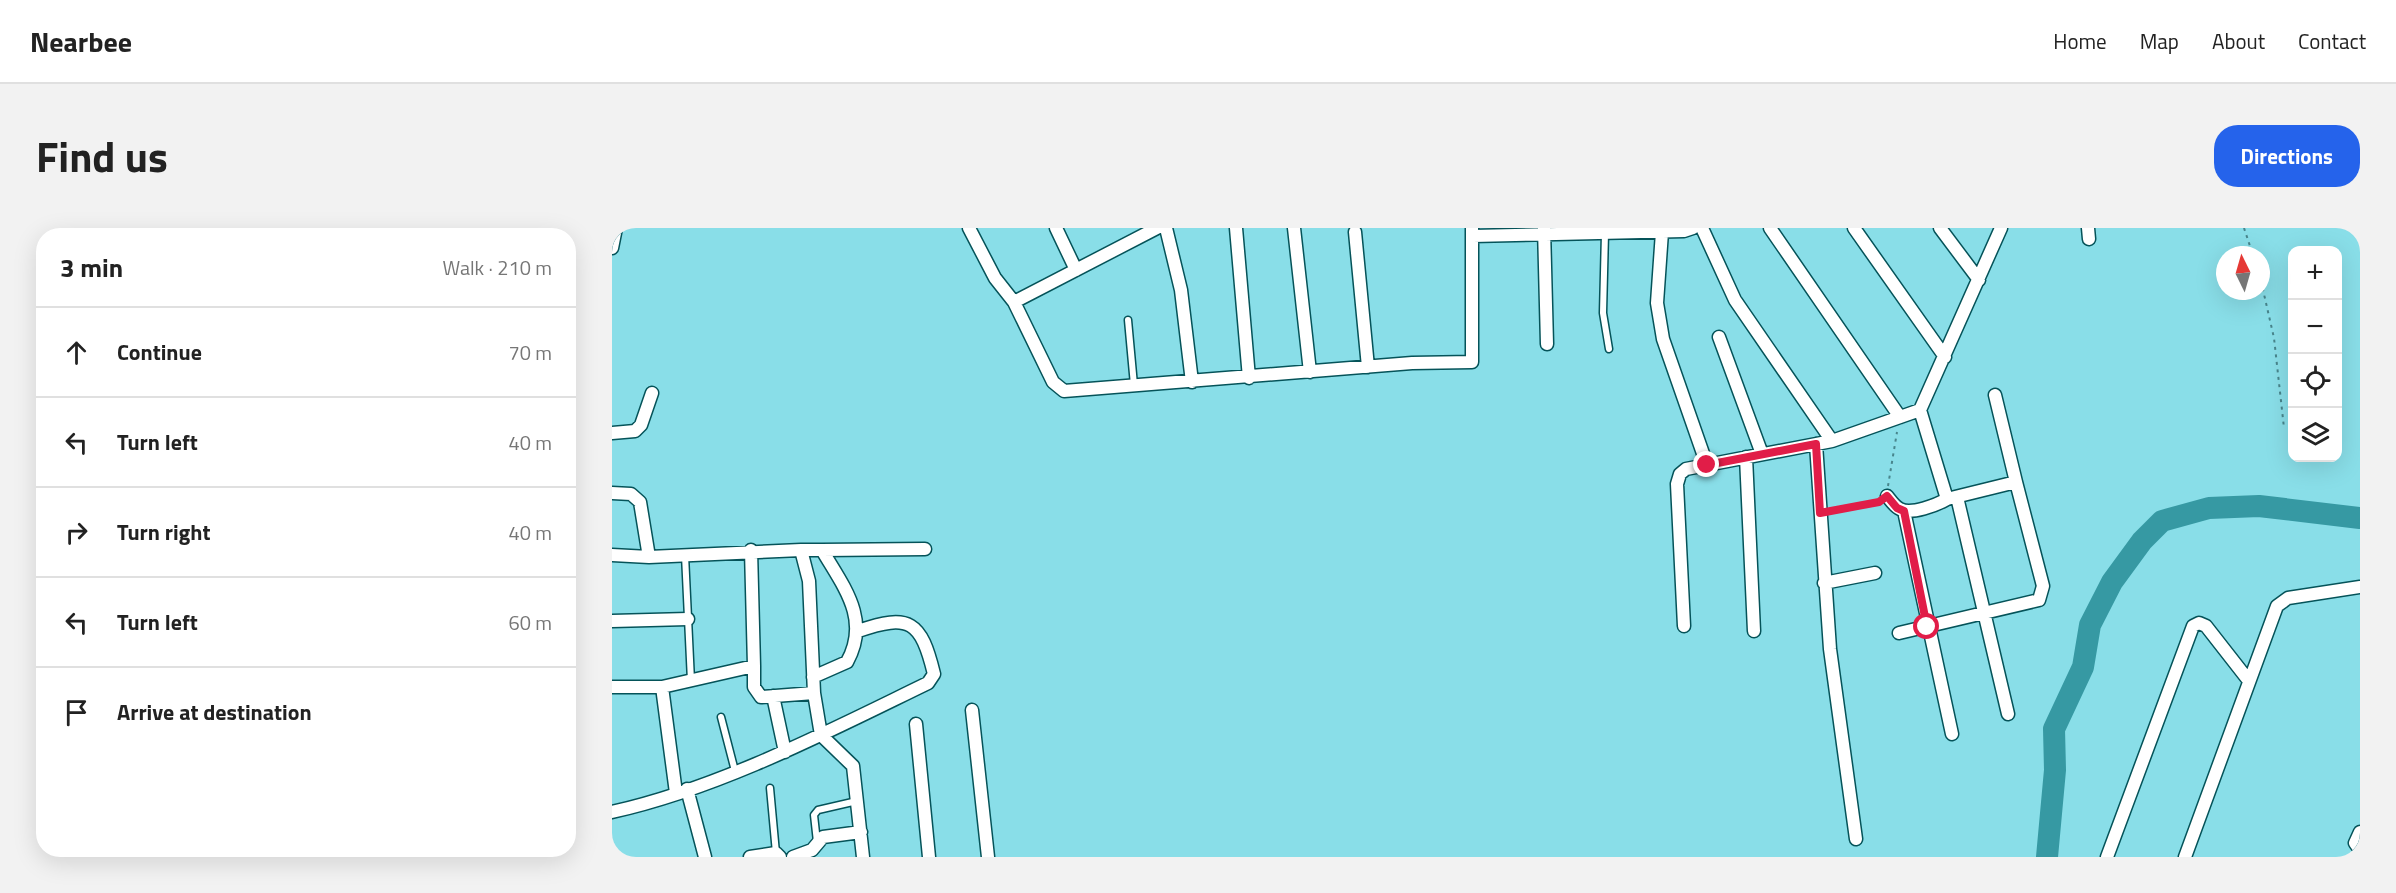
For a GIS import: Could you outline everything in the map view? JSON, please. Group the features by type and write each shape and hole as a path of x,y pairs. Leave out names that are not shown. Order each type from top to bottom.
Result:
{"street":[{"path":"612,248 616,228"},
{"path":"969,228 995,278 1014,302 1053,382 1064,391 1368,367 1472,362 1472,232 1605,233 1631,230 1662,232 1693,228"},
{"path":"1056,228 1076,270"},
{"path":"1014,302 1076,270 1136,233 1157,228"},
{"path":"1166,228 1180,290 1192,382"},
{"path":"1236,228 1249,378"},
{"path":"1294,228 1310,372"},
{"path":"1702,228 1735,300 1832,441"},
{"path":"1770,228 1900,417"},
{"path":"1854,228 1945,357"},
{"path":"1940,228 1979,280"},
{"path":"2001,228 1920,410 1952,498 1986,613 2008,714"},
{"path":"1544,231 1547,344"},
{"path":"1355,232 1368,367"},
{"path":"1662,232 1658,303 1663,339 1707,465"},
{"path":"1719,337 1762,454"},
{"path":"612,433 635,431 641,425 652,393"},
{"path":"1899,633 2039,600 2043,593 1995,395"},
{"path":"1684,626 1677,484 1680,474 1686,469 1832,441 1920,410"},
{"path":"1816,444 1824,583 1856,839"},
{"path":"1746,457 1754,631"},
{"path":"1887,496 1897,508 1904,511 1938,505 1952,498 2016,482"},
{"path":"612,493 631,494 640,502 649,556"},
{"path":"1904,511 1927,627 1952,734"},
{"path":"612,555 649,556 751,550 926,549"},
{"path":"751,550 756,693 761,697 813,693"},
{"path":"801,550 809,581 813,693 821,735 853,766 863,857"},
{"path":"813,677 846,662 858,631 848,590 822,550"},
{"path":"1824,583 1875,573"},
{"path":"2185,857 2277,606 2288,598 2360,587"},
{"path":"612,621 688,619"},
{"path":"612,812 682,791 785,752 928,683 934,674 926,643 918,630 902,621 880,623 858,631"},
{"path":"2107,857 2193,626 2199,623 2206,626 2249,681"},
{"path":"612,687 662,687 754,666"},
{"path":"662,687 682,791 705,857"},
{"path":"773,696 785,752"},
{"path":"972,710 987,857"},
{"path":"916,724 929,857"},
{"path":"792,857 813,850 823,837 861,832"},
{"path":"2360,832 2355,843 2360,850"},
{"path":"750,857 778,855"}],"lane":[{"path":"1605,233 1603,313 1609,349"},
{"path":"1128,320 1134,386"},
{"path":"685,554 691,681"},
{"path":"721,717 735,771"},
{"path":"770,788 778,855"},
{"path":"817,842 814,815 818,810 857,801"}],"path":[{"path":"2244,228 2250,246"},
{"path":"2265,300 2274,338 2284,428"},
{"path":"1820,513 1879,502 1887,496 1900,417"}],"waterway":[{"path":"2047,857 2055,770 2054,729 2083,667 2090,625 2112,582 2142,541 2162,521 2209,508 2259,506 2360,518"}],"route":[{"path":"1707,465 1816,444 1820,513 1879,502 1887,496 1897,508 1904,511 1927,627"}]}
